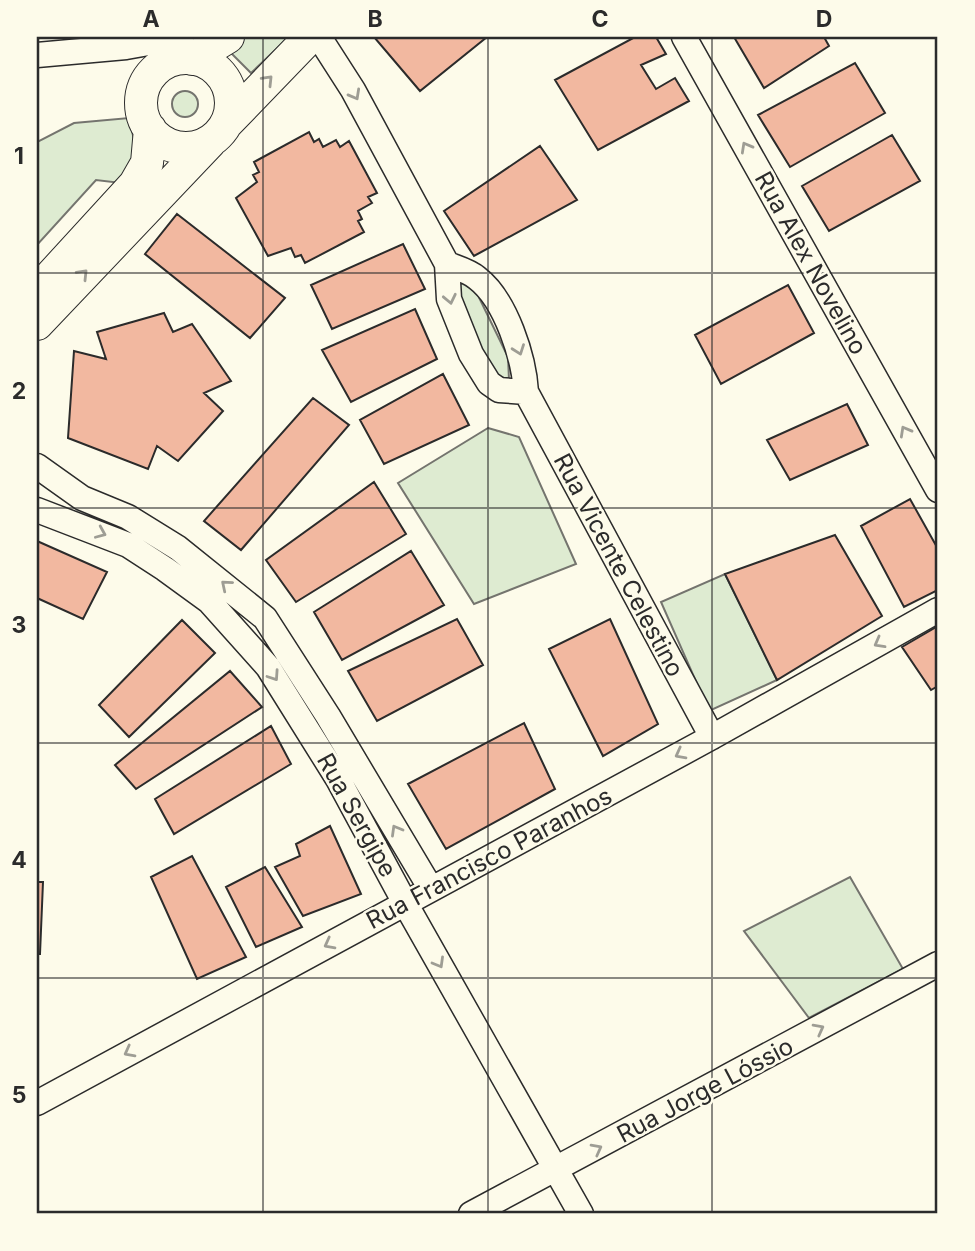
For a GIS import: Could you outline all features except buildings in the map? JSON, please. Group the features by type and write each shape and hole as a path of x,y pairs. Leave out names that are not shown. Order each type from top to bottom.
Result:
{"main road":[{"path":"37,290 135,184 147,163 149,130 142,109 142,97 150,76 187,48 228,37"},
{"path":"37,324 310,37"},
{"path":"149,130 157,138 177,148 188,148 218,133 232,100 229,88 214,67 187,48"}],"street":[{"path":"319,37 353,90 447,264 453,310 481,372 499,390 526,392"},
{"name":"Rua Alex Novelino","path":"684,37 938,490"},
{"path":"37,54 127,47 187,48"},
{"name":"Rua Vicente Celestino","path":"447,264 467,272 488,289 522,358 526,392 712,737"},
{"name":"Rua Sergipe","path":"37,466 82,498 128,517 178,548 265,618 335,727 431,889"},
{"name":"Rua Sergipe","path":"37,510 128,545 209,601 268,667 338,779 581,1214"},
{"name":"Rua Francisco Paranhos","path":"37,1103 712,737 938,610"},
{"path":"241,639 265,618"},
{"name":"Rua Jorge Lóssio","path":"471,1214 557,1171 938,964"}],"green space":[{"path":"241,37 289,37 251,73 225,47"},
{"path":"185,91 194,95 198,104 194,113 185,117 176,113 172,104 176,95"},
{"path":"129,118 137,153 121,183 96,180 37,245 37,142 74,123"},
{"path":"471,281 508,357 509,380 494,374 459,304 456,282"},
{"path":"488,428 519,437 576,564 474,604 398,483"},
{"path":"725,574 777,680 709,711 661,602"},
{"path":"850,877 903,969 809,1018 744,931"}]}
